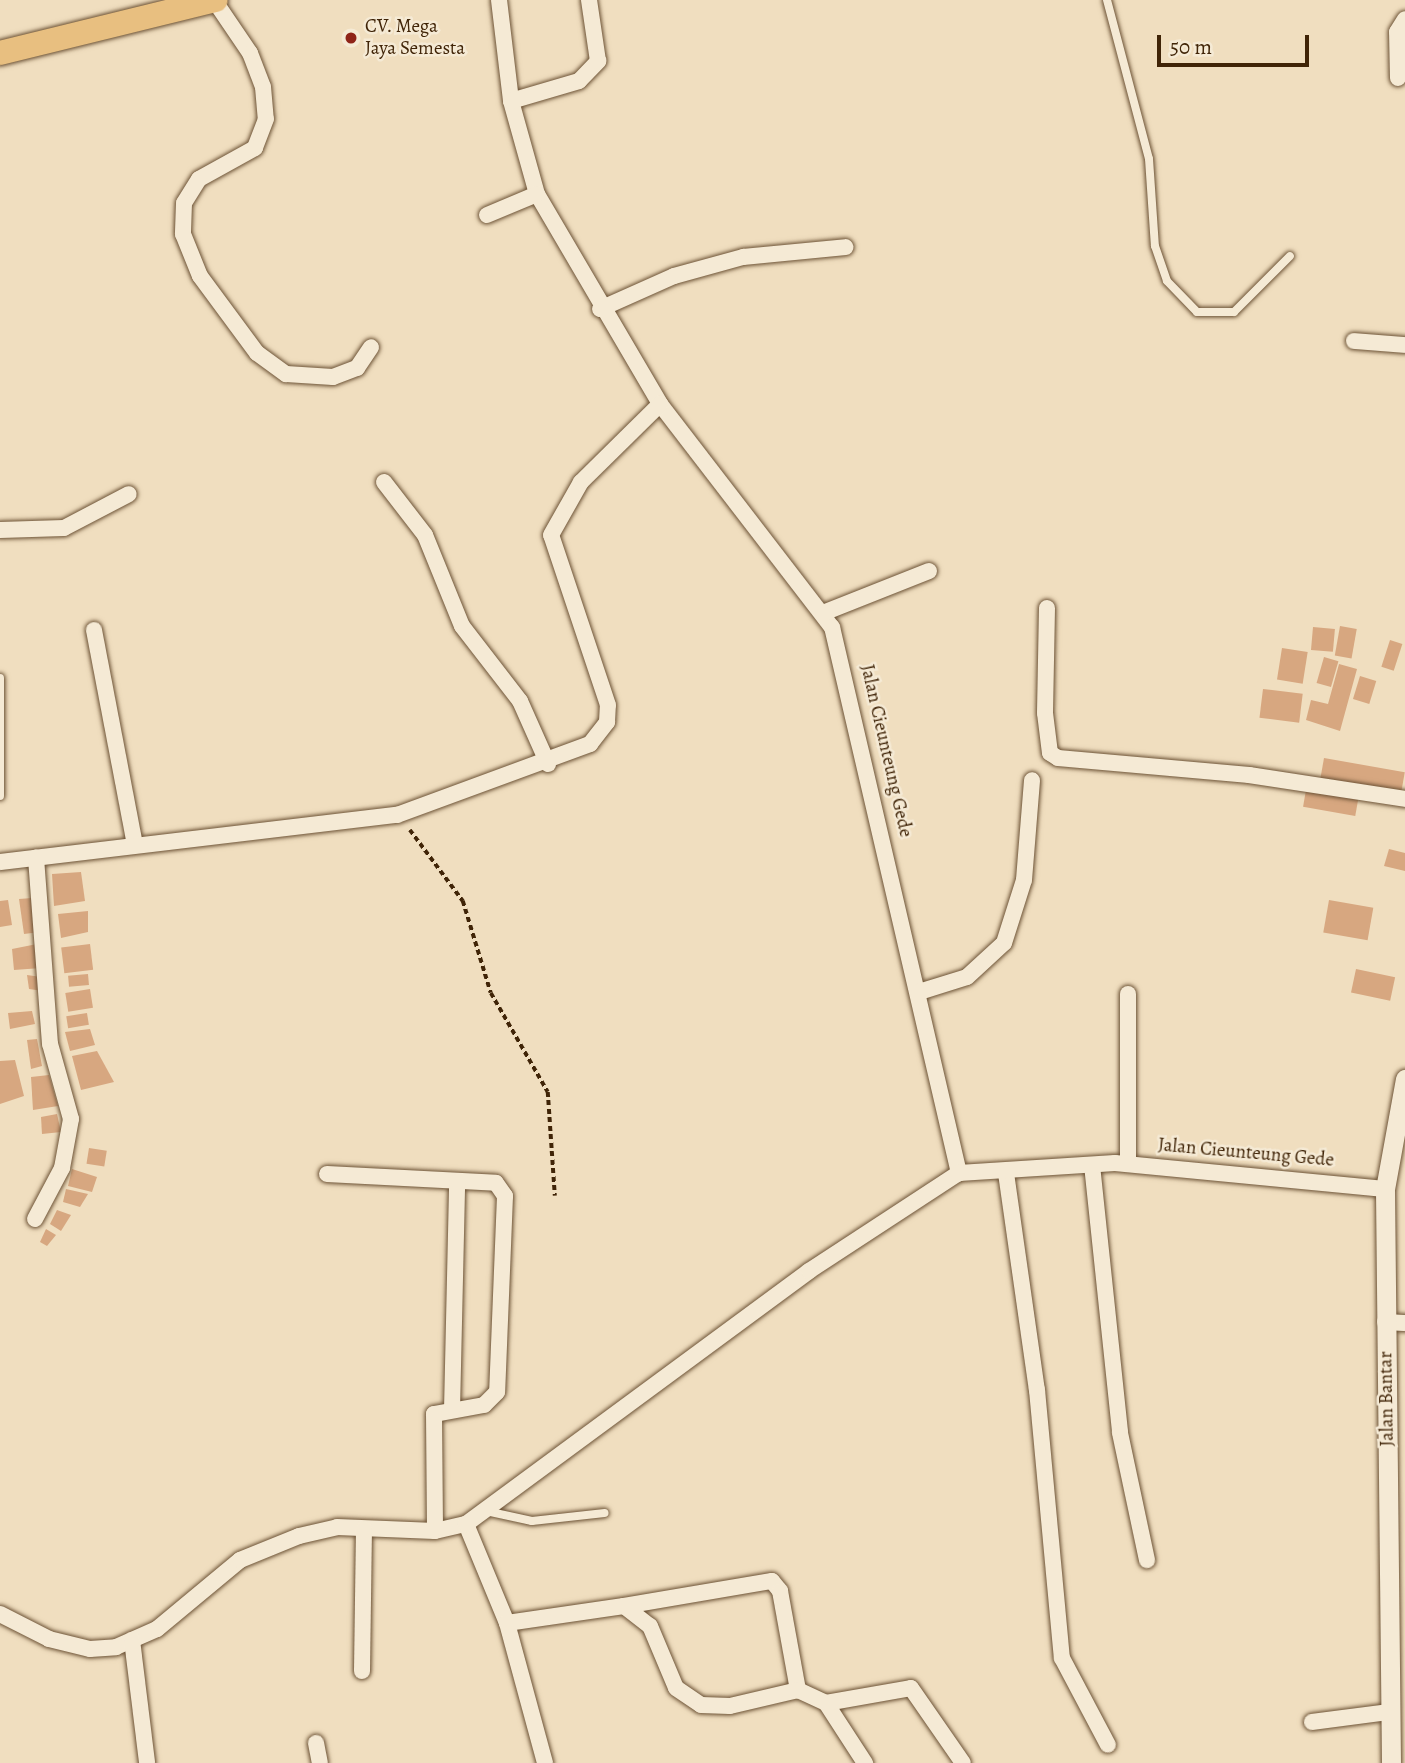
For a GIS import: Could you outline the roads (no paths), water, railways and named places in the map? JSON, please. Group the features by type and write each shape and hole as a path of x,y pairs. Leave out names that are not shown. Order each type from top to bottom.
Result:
{"main road":[{"path":"0,53 215,0"}],"street":[{"path":"215,0 250,53 263,87 266,119 255,148 199,179 184,203 183,234 200,276 257,353 286,374 333,377 357,368 371,347"},
{"name":"Jalan Cieunteung Gede","path":"499,0 511,101 537,194 600,309 660,404 823,613 845,666 959,1173 1006,1173 1128,1164 1385,1189"},
{"path":"511,101 579,81 598,61 589,0"},
{"path":"1398,78 1397,32 1405,19"},
{"path":"487,215 537,194"},
{"path":"600,309 674,276 743,257 846,247"},
{"path":"1354,341 1405,345"},
{"path":"0,862 397,815 548,764 590,744 607,722 608,705 551,547 558,520 581,482 598,462 660,404"},
{"path":"384,482 425,535 462,626 520,701 548,764"},
{"path":"0,530 64,528 129,494"},
{"path":"823,613 929,571"},
{"path":"1047,608 1045,713 1050,753 1058,758 1249,775 1405,799"},
{"path":"94,630 135,845"},
{"path":"919,992 967,977 1004,943 1024,880 1032,780"},
{"path":"35,1219 62,1168 71,1119 50,1044 36,858"},
{"path":"1128,994 1128,1164"},
{"name":"Jalan Bantar","path":"1391,1763 1389,1712 1398,1630 1385,1322 1385,1189 1405,1079"},
{"path":"1092,1165 1120,1433 1147,1560"},
{"path":"0,1614 49,1639 90,1649 132,1640 157,1629 240,1560 299,1536 364,1529 435,1531 466,1524 480,1510 808,1271 959,1173"},
{"path":"1006,1173 1037,1390 1062,1658 1108,1745"},
{"path":"327,1174 496,1183 505,1196 497,1392 484,1405 434,1414 435,1531"},
{"path":"452,1410 457,1182"},
{"path":"1385,1322 1405,1322"},
{"path":"466,1524 507,1623 545,1763"},
{"path":"362,1671 364,1529"},
{"path":"507,1623 772,1581 780,1591 798,1690"},
{"path":"624,1606 650,1626 676,1688 701,1705 730,1706 798,1690 826,1703 865,1763"},
{"path":"132,1640 147,1763"},
{"path":"826,1703 911,1688 962,1763"},
{"path":"1312,1721 1389,1712"},
{"path":"316,1744 320,1763"}],"lane":[{"path":"1107,0 1149,159 1154,246 1167,281 1197,312 1234,312 1290,256"},
{"path":"0,678 0,796"},
{"path":"480,1510 533,1521 605,1513"}],"place":[{"name":"CV. Mega Jaya Semesta","path":"351,38"}]}
